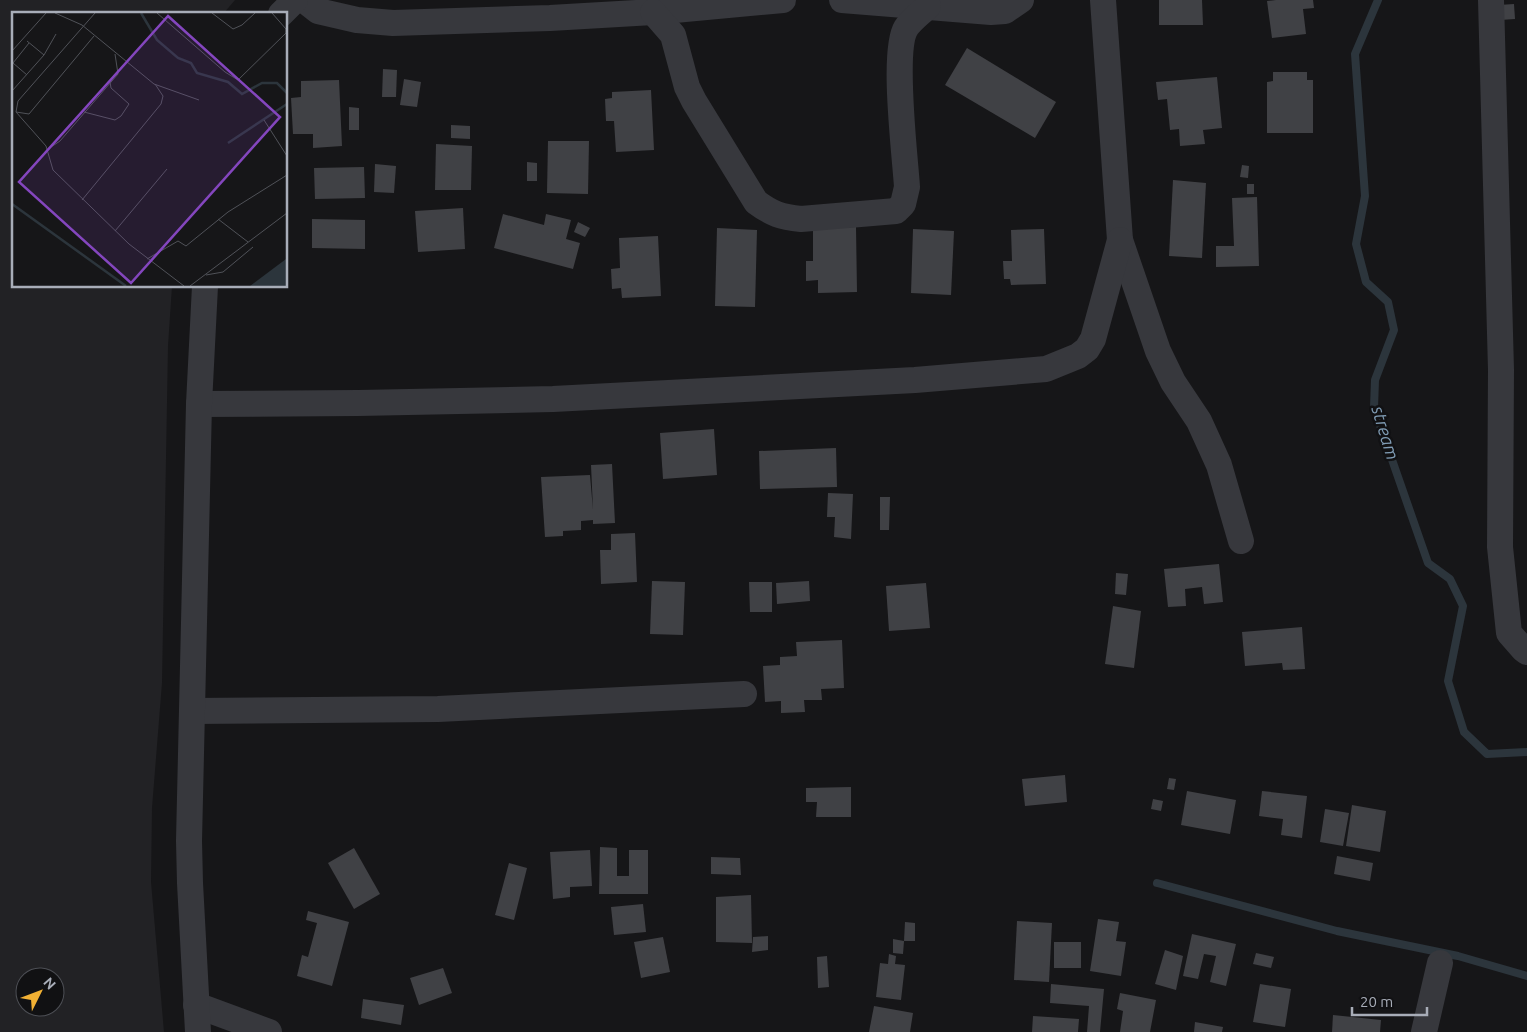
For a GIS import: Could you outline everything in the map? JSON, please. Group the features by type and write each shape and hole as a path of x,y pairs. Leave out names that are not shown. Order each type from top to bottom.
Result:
{"street":[{"path":"283,12 295,0"},
{"path":"304,0 318,11 357,20 393,23 550,18 653,12 782,0"},
{"path":"842,0 991,12 1005,11 1021,0"},
{"path":"1103,0 1120,240 1158,351 1173,382 1199,421 1220,465 1241,541"},
{"path":"1491,0 1502,370 1500,547 1510,633 1527,652"},
{"path":"653,12 673,35 687,87 694,102 756,202 771,213 786,218 801,219 896,212 903,204 907,187 900,42 906,27 928,6"},
{"path":"199,404 358,404 553,399 905,381 1046,369 1078,356 1093,339 1120,240"},
{"path":"198,1032 189,841 199,404 205,288"},
{"path":"192,711 438,709 744,694"},
{"path":"1424,1032 1440,963"},
{"path":"196,1005 269,1032"}],"shaded area":[{"path":"0,0 235,0 225,12 12,12 12,288 172,288 168,346 162,683 152,808 151,882 164,1032 0,1032"}],"building":[{"path":"1159,0 1202,0 1203,25 1159,25"},
{"path":"1313,0 1314,8 1303,9 1306,34 1272,38 1267,1"},
{"path":"1514,4 1515,19 1500,20 1499,5"},
{"path":"967,48 1056,102 1035,138 945,85"},
{"path":"383,69 397,70 396,97 382,97"},
{"path":"1273,72 1307,72 1307,80 1313,80 1313,133 1267,133 1267,82 1273,81"},
{"path":"1217,77 1222,128 1203,130 1205,144 1180,146 1179,129 1170,130 1167,99 1158,100 1156,82"},
{"path":"404,79 421,82 417,107 400,105"},
{"path":"339,80 342,146 313,148 313,134 293,134 291,98 301,97 301,81"},
{"path":"651,90 654,150 616,152 614,121 606,121 605,99 612,98 612,92"},
{"path":"349,107 359,108 359,130 349,130"},
{"path":"451,125 470,126 470,139 451,138"},
{"path":"548,141 589,141 588,194 547,193"},
{"path":"436,144 472,146 471,190 435,190"},
{"path":"527,162 537,163 537,181 527,181"},
{"path":"375,164 396,166 394,193 374,192"},
{"path":"1242,165 1249,166 1248,178 1240,177"},
{"path":"364,167 365,198 315,199 314,168"},
{"path":"1173,180 1206,183 1202,258 1169,256"},
{"path":"1247,184 1254,184 1254,194 1247,194"},
{"path":"1257,197 1259,266 1216,267 1216,246 1234,246 1232,198"},
{"path":"463,208 465,249 418,252 415,211"},
{"path":"503,214 544,225 546,214 571,220 566,239 580,243 573,269 494,248"},
{"path":"312,219 365,220 365,249 312,248"},
{"path":"578,222 590,228 585,237 574,232"},
{"path":"856,227 857,292 818,293 818,280 806,281 806,261 813,261 813,228"},
{"path":"717,228 757,230 755,307 715,306"},
{"path":"913,229 954,231 951,295 911,293"},
{"path":"1044,229 1046,284 1011,285 1010,279 1004,279 1003,261 1012,261 1011,230"},
{"path":"658,236 661,296 622,298 621,288 612,289 611,269 620,268 619,238"},
{"path":"714,429 717,475 663,479 660,433"},
{"path":"836,448 837,487 760,489 759,451"},
{"path":"612,464 615,523 593,524 593,520 581,521 581,530 563,531 563,536 545,537 541,477 590,475 593,510 591,465"},
{"path":"828,493 853,494 851,539 834,537 835,517 827,517"},
{"path":"880,497 890,497 889,530 880,530"},
{"path":"635,533 637,582 601,584 600,550 611,550 611,534"},
{"path":"1219,564 1223,602 1204,604 1202,587 1185,589 1186,606 1168,607 1164,569"},
{"path":"1116,573 1128,574 1126,595 1115,594"},
{"path":"652,581 685,582 683,635 650,634"},
{"path":"809,581 810,601 777,604 776,583"},
{"path":"749,582 772,582 772,612 750,612"},
{"path":"926,583 930,628 889,631 886,586"},
{"path":"1113,606 1141,611 1134,668 1105,664"},
{"path":"1302,627 1305,669 1283,670 1282,663 1245,666 1242,632"},
{"path":"842,640 844,688 821,689 822,700 804,700 805,712 781,713 781,701 765,702 763,666 780,665 780,657 797,656 796,642"},
{"path":"1065,775 1067,802 1025,806 1022,779"},
{"path":"1169,778 1176,779 1174,790 1167,789"},
{"path":"851,787 851,817 816,817 817,802 806,802 806,788"},
{"path":"1187,791 1236,800 1230,834 1181,825"},
{"path":"1262,791 1307,796 1302,838 1281,835 1283,819 1259,816"},
{"path":"1153,799 1163,801 1161,811 1151,809"},
{"path":"1352,805 1386,811 1380,852 1346,846"},
{"path":"1325,809 1349,813 1343,846 1320,842"},
{"path":"600,847 617,848 617,876 629,876 629,850 648,850 648,894 599,894"},
{"path":"354,848 380,894 354,909 328,863"},
{"path":"590,850 592,886 570,887 570,897 553,899 550,852"},
{"path":"1337,856 1373,863 1370,881 1334,874"},
{"path":"711,857 740,858 741,875 711,874"},
{"path":"509,863 527,868 514,920 495,915"},
{"path":"751,895 752,943 716,942 716,897"},
{"path":"643,904 646,932 614,935 611,907"},
{"path":"308,911 349,922 332,986 297,976 302,955 308,957 317,923 306,920"},
{"path":"1098,919 1119,922 1116,941 1126,942 1121,976 1090,971"},
{"path":"1017,921 1052,923 1049,982 1014,980"},
{"path":"905,922 915,923 915,941 904,941"},
{"path":"1192,934 1236,944 1226,986 1210,982 1216,956 1204,954 1198,979 1183,976"},
{"path":"768,936 768,950 752,952 753,937"},
{"path":"663,937 670,972 641,978 634,942"},
{"path":"893,939 904,941 903,954 893,953"},
{"path":"1054,942 1081,942 1081,968 1054,968"},
{"path":"1165,950 1183,956 1176,990 1155,984"},
{"path":"1256,953 1274,957 1271,968 1253,964"},
{"path":"889,954 896,956 895,964 905,965 901,1000 876,997 880,963 888,964"},
{"path":"827,956 829,987 818,988 817,957"},
{"path":"443,968 452,993 419,1005 410,978"},
{"path":"1051,984 1104,989 1100,1032 1087,1032 1089,1006 1050,1003"},
{"path":"1260,984 1291,989 1285,1027 1253,1022"},
{"path":"1120,993 1156,1000 1150,1032 1120,1032 1123,1011 1117,1009"},
{"path":"363,999 404,1005 401,1025 361,1018"},
{"path":"874,1006 913,1013 910,1032 869,1032"},
{"path":"1333,1015 1381,1020 1380,1032 1332,1032"},
{"path":"1033,1016 1079,1019 1078,1032 1032,1032"},
{"path":"1195,1022 1223,1027 1222,1032 1194,1032"}],"waterway":[{"name":"stream","path":"1378,0 1355,54 1365,196 1356,244 1366,282 1388,302 1394,330 1375,380 1374,408 1428,563 1450,579 1463,606 1448,681 1464,732 1487,754 1527,752"},
{"path":"1157,883 1337,931 1458,956 1527,976"}]}
